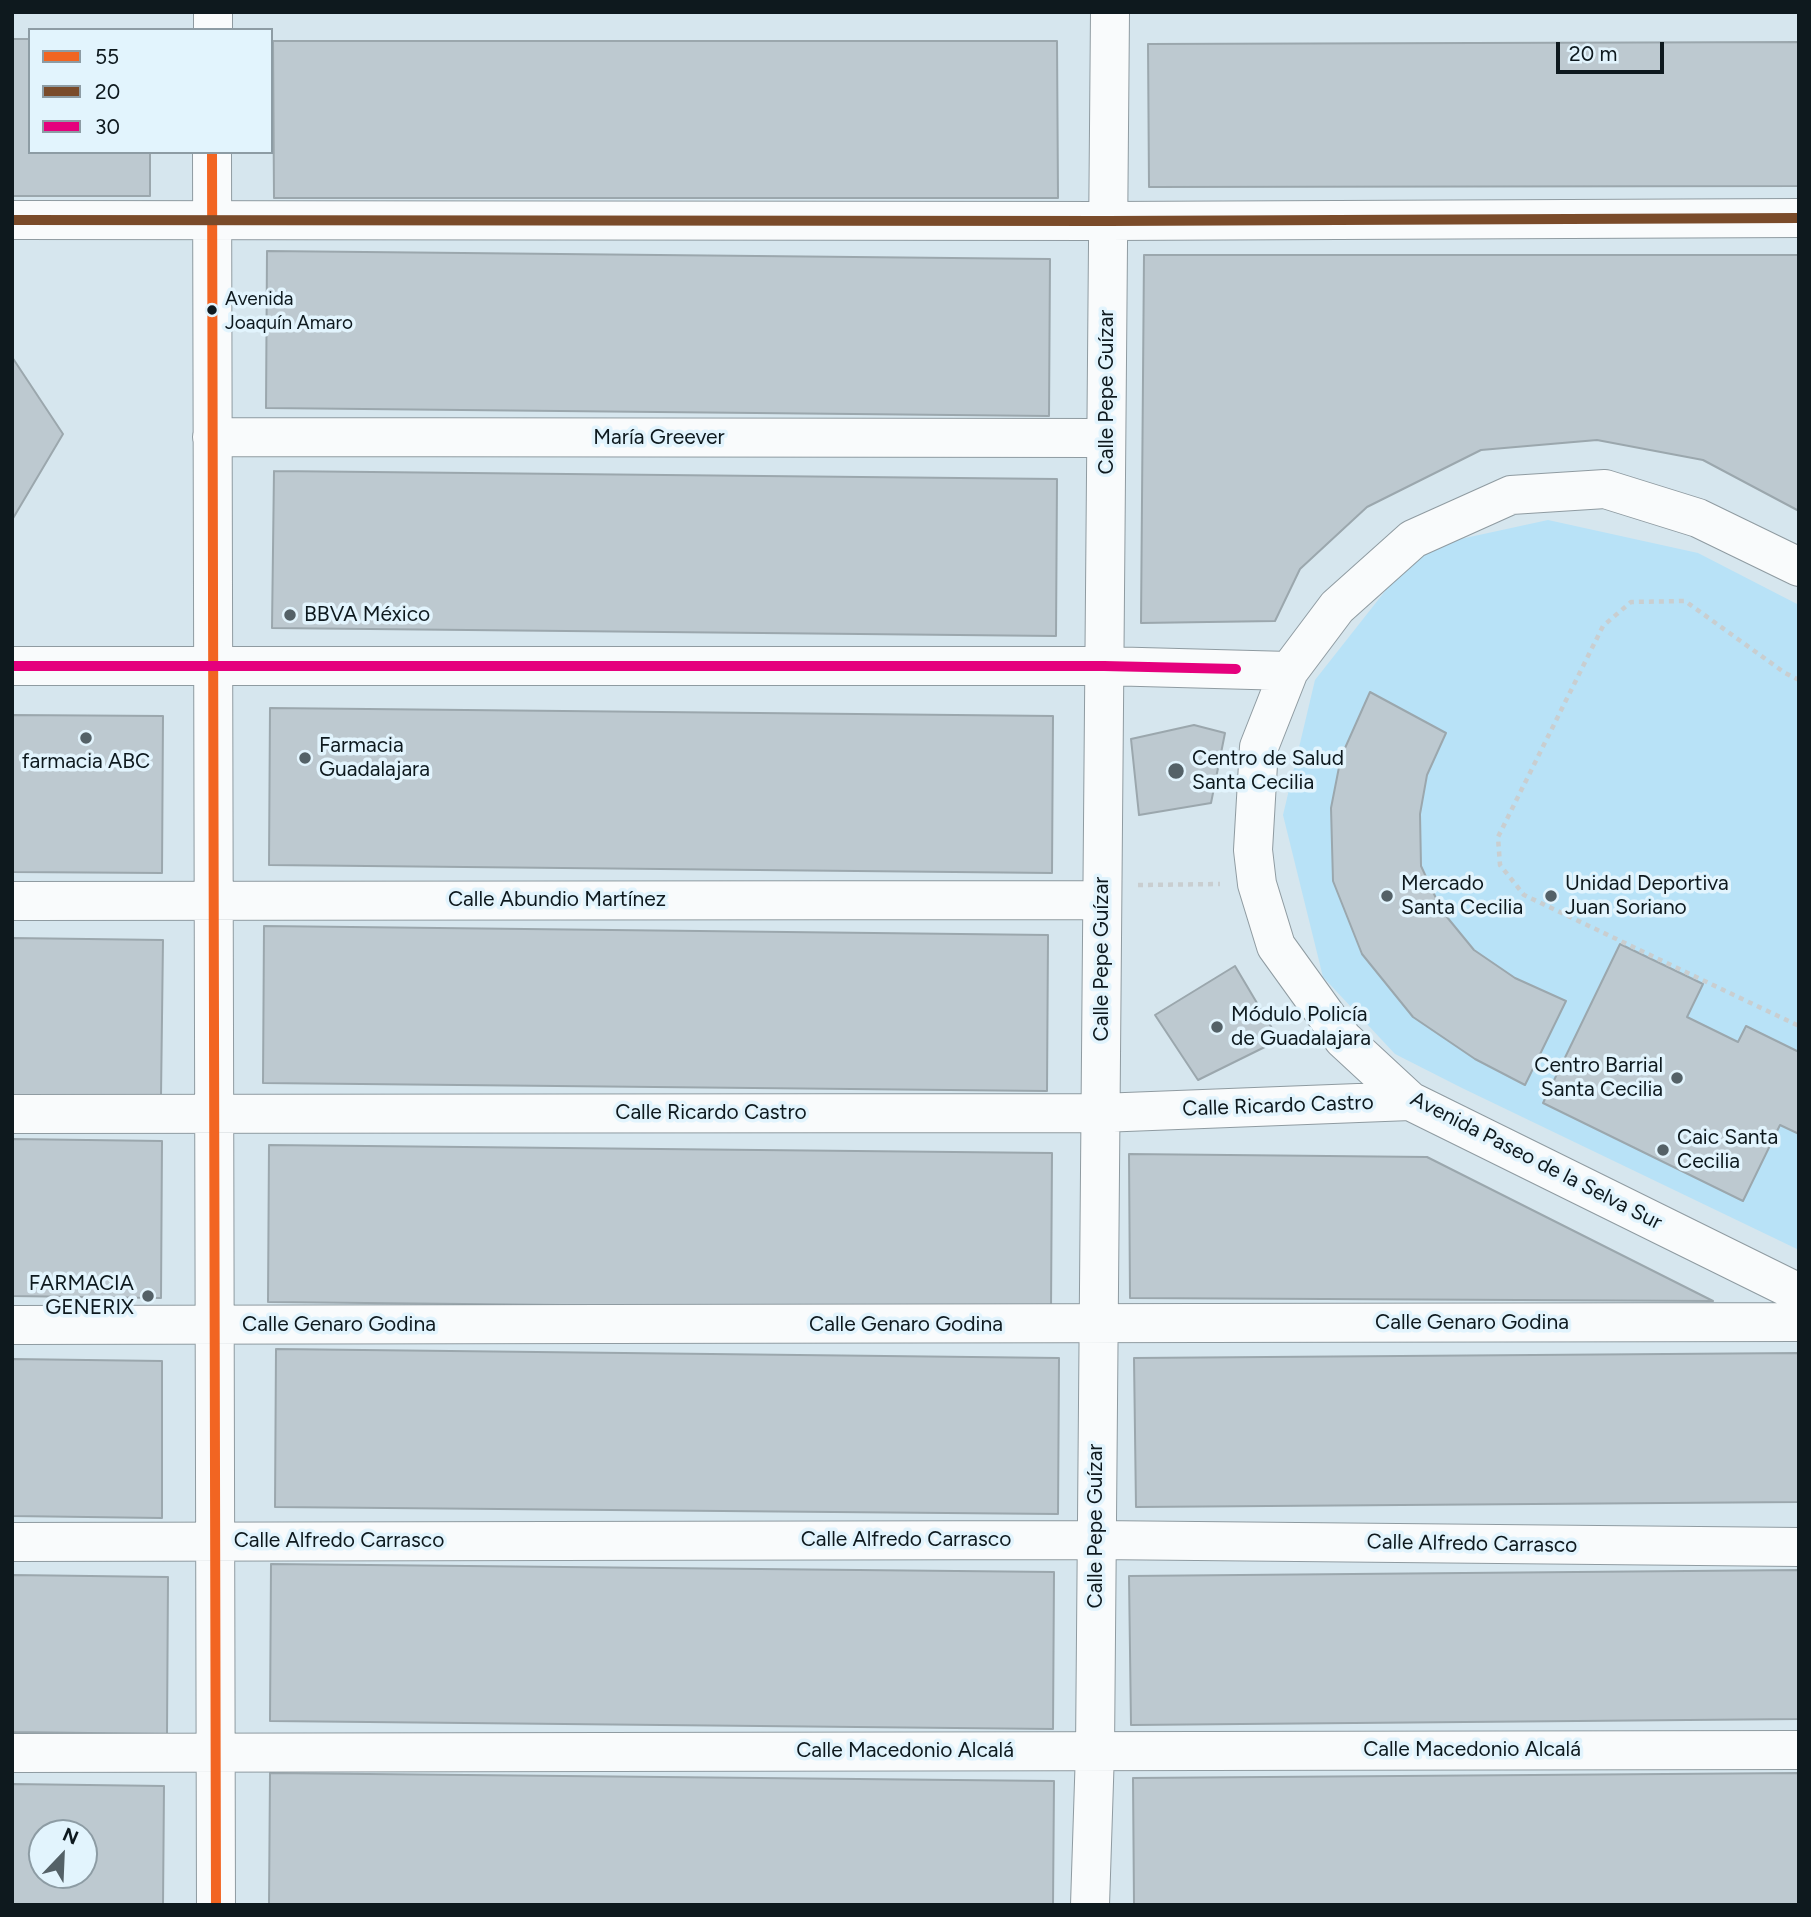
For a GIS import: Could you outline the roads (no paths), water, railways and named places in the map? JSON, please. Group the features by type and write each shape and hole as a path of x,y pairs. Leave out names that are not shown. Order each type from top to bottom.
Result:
{"street":[{"name":"Calle Pepe Guízar","path":"1090,1905 1094,1751 1110,12"},
{"path":"212,154 216,1905"},
{"path":"12,220 1108,221 1799,218"},
{"name":"María Greever","path":"212,438 1106,438"},
{"name":"Avenida Paseo de la Selva Sur","path":"1799,567 1698,518 1605,489 1511,495 1413,539 1337,607 1289,670 1259,747 1253,849 1256,884 1276,946 1343,1039 1410,1101 1799,1293"},
{"path":"12,666 1104,666 1289,670"},
{"name":"Calle Abundio Martínez","path":"12,901 1102,893"},
{"name":"Calle Ricardo Castro","path":"12,1114 1100,1113 1410,1101"},
{"name":"Calle Genaro Godina","path":"12,1325 1799,1322"},
{"name":"Calle Alfredo Carrasco","path":"12,1542 1096,1540 1799,1548"},
{"name":"Calle Macedonio Alcalá","path":"12,1753 1799,1750"}],"place":[{"name":"Avenida Joaquín Amaro","path":"212,310"},
{"name":"BBVA México","path":"290,615"},
{"name":"farmacia ABC","path":"86,738"},
{"name":"Farmacia Guadalajara","path":"305,758"},
{"name":"Centro de Salud Santa Cecilia","path":"1176,771"},
{"name":"Mercado Santa Cecilia","path":"1387,896"},
{"name":"Unidad Deportiva Juan Soriano","path":"1551,896"},
{"name":"Módulo Policía de Guadalajara","path":"1217,1027"},
{"name":"Centro Barrial Santa Cecilia","path":"1677,1078"},
{"name":"Caic Santa Cecilia","path":"1663,1150"},
{"name":"FARMACIA GENERIX","path":"148,1296"}]}
